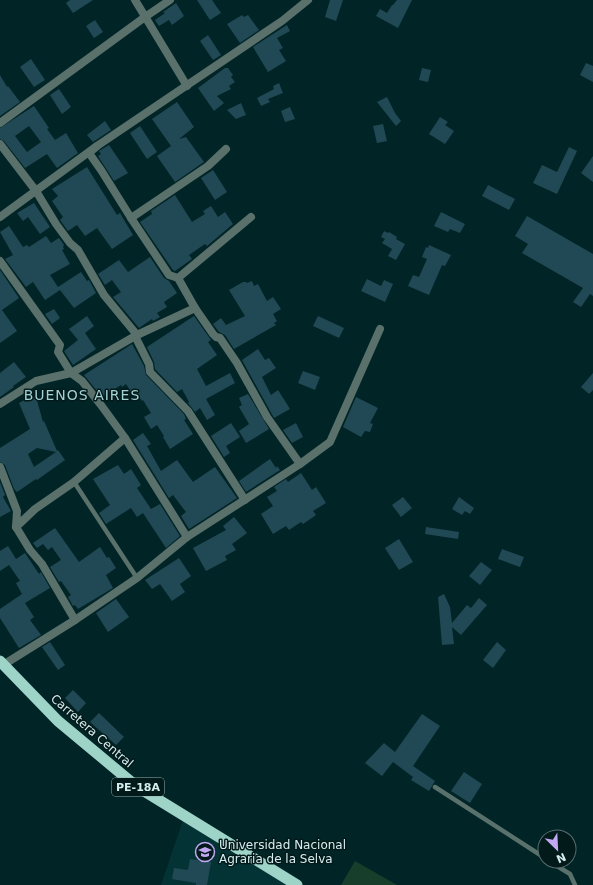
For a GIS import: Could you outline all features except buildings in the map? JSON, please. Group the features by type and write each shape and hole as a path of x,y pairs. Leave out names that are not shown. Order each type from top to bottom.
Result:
{"highway":[{"name":"Carretera Central","path":"2,663 58,721 136,786 297,885"}],"street":[{"path":"135,0 187,86"},
{"path":"0,123 170,0"},
{"path":"0,217 89,153 282,21 308,0"},
{"path":"0,144 36,191 56,224 70,243 78,250 104,295 137,335 136,338 149,364 150,372 188,411 245,500"},
{"path":"132,218 208,166 226,149"},
{"path":"89,153 169,275 178,278 195,308 213,334 220,338 238,362 267,417 300,464"},
{"path":"178,278 251,217"},
{"path":"0,261 60,344 58,352 71,373 82,380 101,404 125,438 188,537"},
{"path":"0,404 36,381 71,373 137,335 195,308"},
{"path":"2,663 75,620 137,578 188,537 300,464 330,442 380,329"},
{"path":"16,527 35,509 74,482 125,438"},
{"path":"0,467 17,511 16,527 30,550 42,564 75,620"}],"lane":[{"path":"74,482 137,578"},
{"path":"435,787 537,853"},
{"path":"562,869 570,874 575,885"}],"shaded area":[{"name":"Universidad Nacional Agraria de la Selva","path":"183,820 293,885 161,885"}],"green space":[{"path":"355,861 397,885 341,885"}],"place":[{"name":"Universidad Nacional Agraria de la Selva","path":"205,852"}],"district":[{"name":"BUENOS AIRES","path":"82,395"}]}
